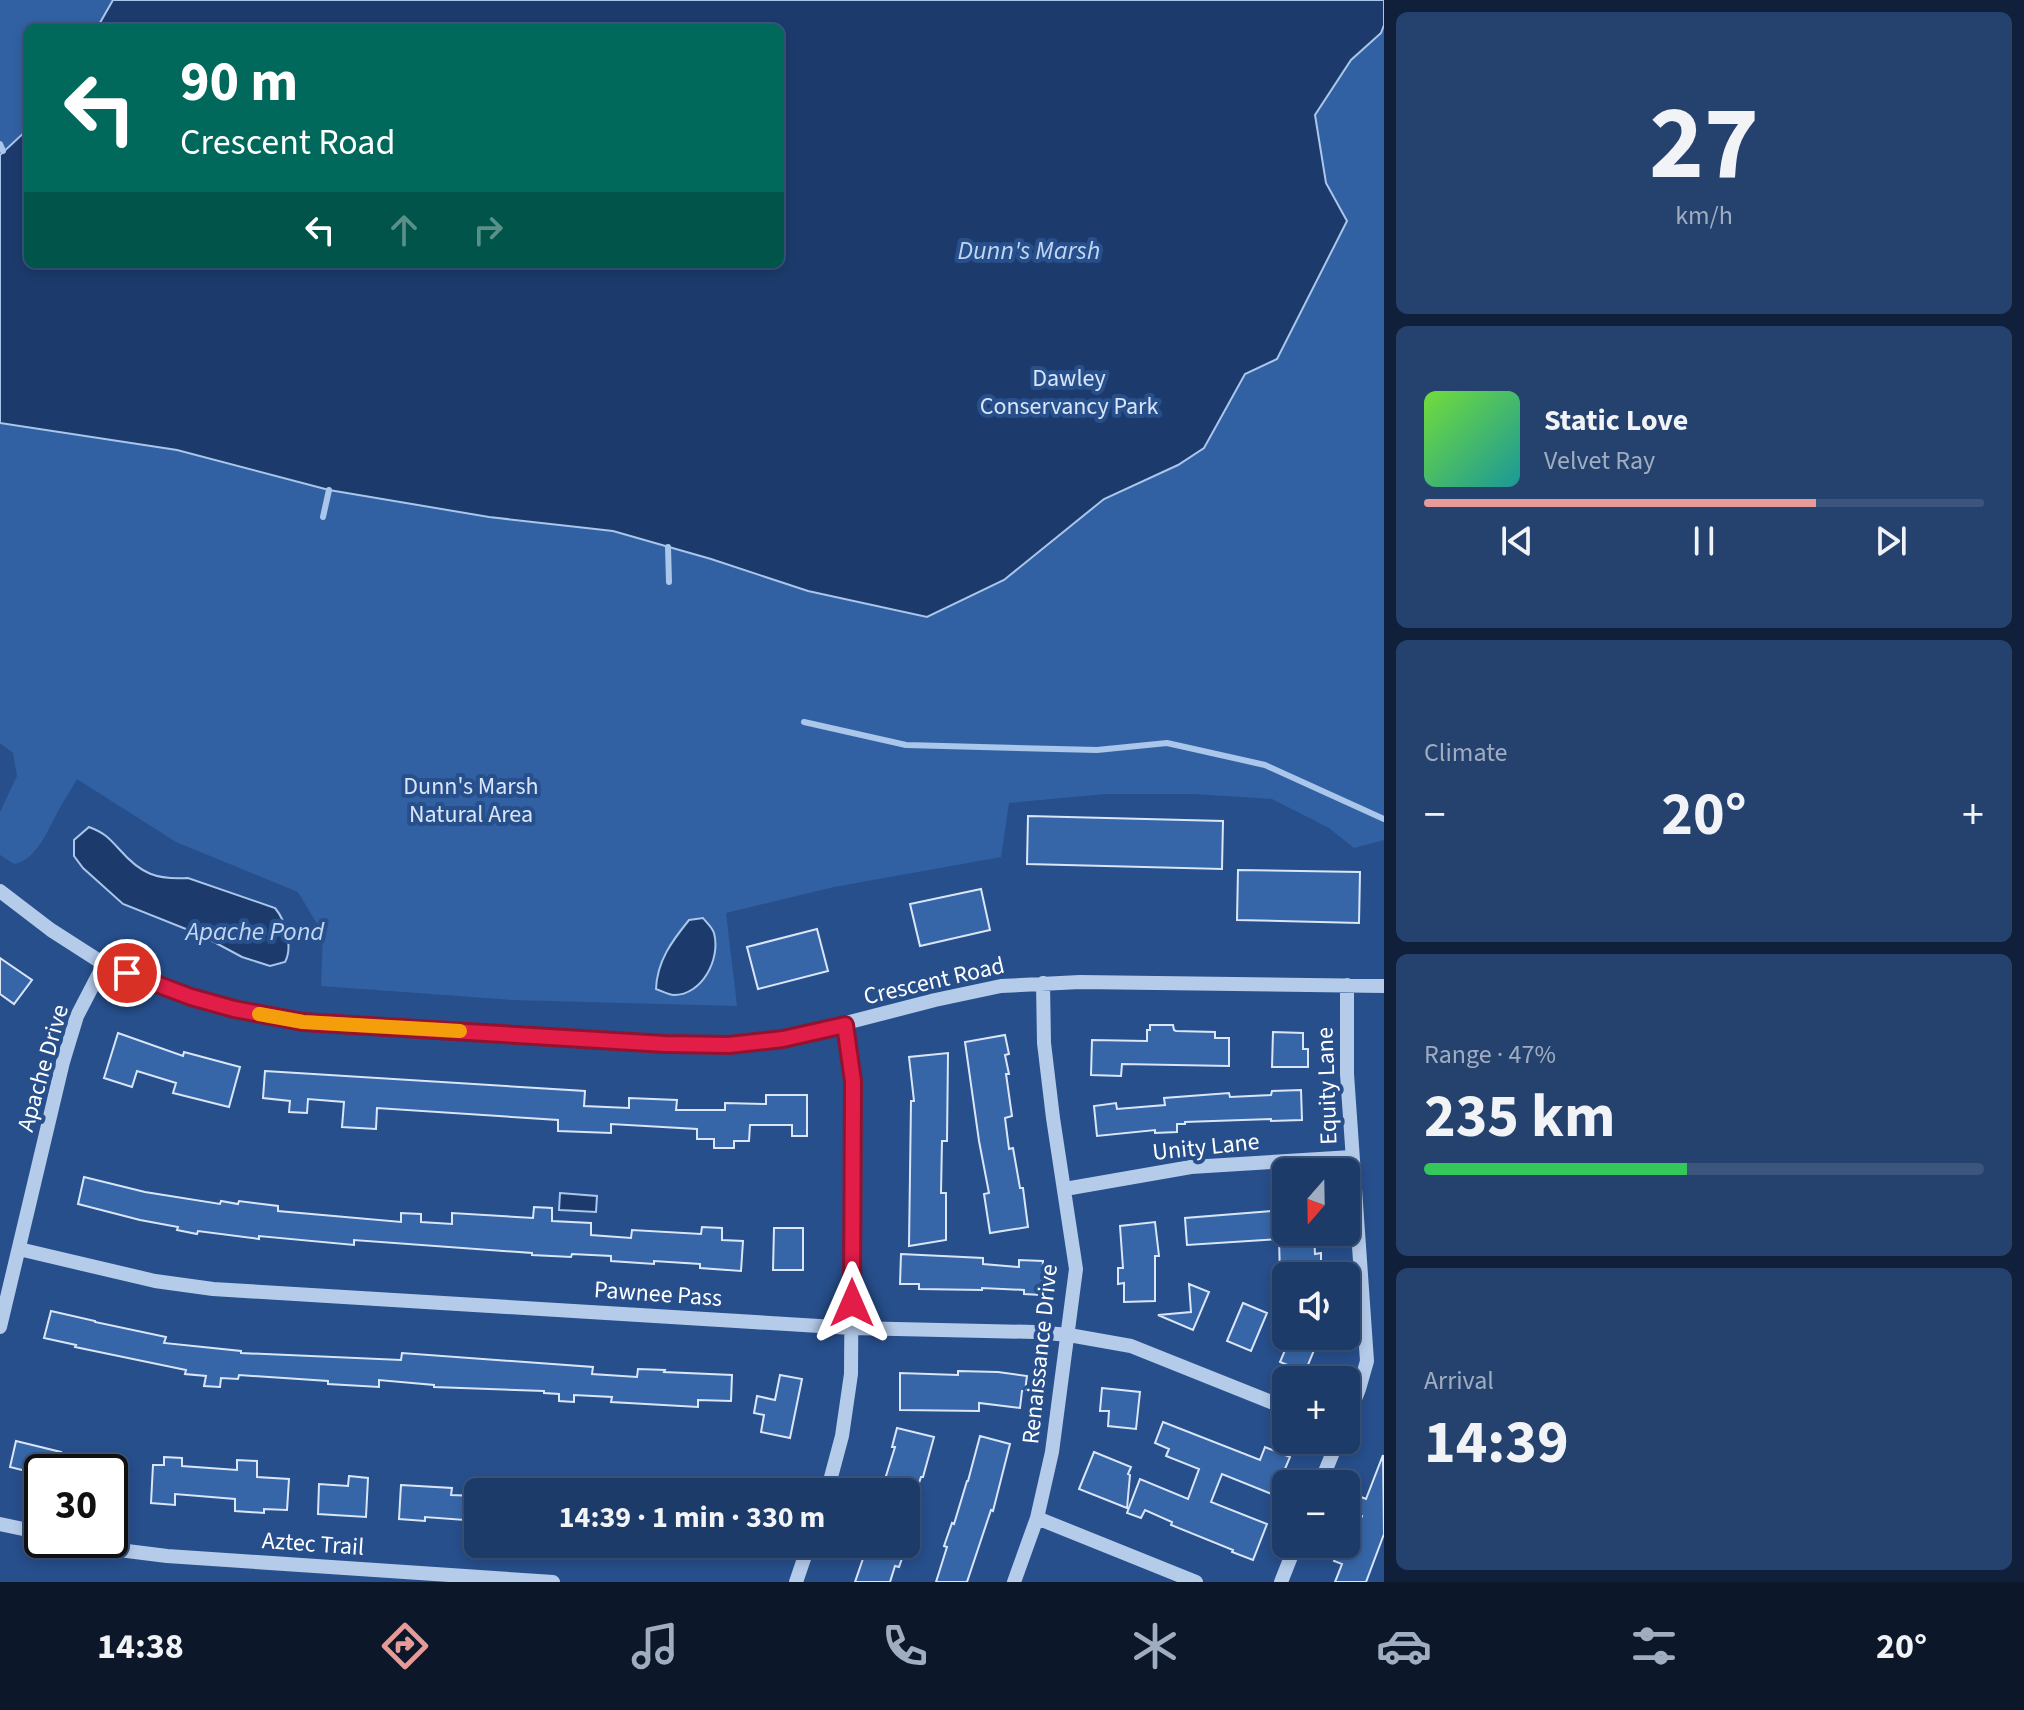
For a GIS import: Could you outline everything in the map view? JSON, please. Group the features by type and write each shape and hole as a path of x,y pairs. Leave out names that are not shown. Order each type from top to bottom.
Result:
{"street":[{"name":"Crescent Road","path":"0,891 51,930 104,964 191,997 303,1022 665,1044 729,1045 783,1039 1001,986 1043,983 1384,986"},
{"name":"Apache Drive","path":"0,1327 63,1062 77,1016 104,964"},
{"name":"Renaissance Drive","path":"1014,1582 1037,1518 1052,1452 1076,1269 1044,1043 1043,983"},
{"name":"Equity Lane","path":"1347,985 1347,1074 1367,1361 1360,1386"},
{"path":"830,1478 851,1374 853,1081 845,1025"},
{"name":"Unity Lane","path":"1065,1189 1191,1167 1352,1157"},
{"name":"Pawnee Pass","path":"19,1249 155,1281 213,1289 852,1328 1069,1335 1131,1346 1272,1402"},
{"path":"1037,1518 1196,1582"},
{"path":"0,1524 24,1529"},
{"name":"Aztec Trail","path":"128,1551 553,1582"},
{"path":"796,1582 804,1558"},
{"path":"1281,1582 1290,1558"}],"green space":[{"name":"Dawley Conservancy Park","path":"0,0 1384,0 1384,840 1354,848 1329,828 1272,799 1194,794 1105,794 1009,803 1001,857 834,887 726,913 737,1006 513,1000 321,986 323,934 298,892 176,842 77,779 37,849 23,861 14,864 0,855 0,812 17,776 13,753 0,743"}],"water":[{"name":"Dunn's Marsh","path":"113,0 1384,0 1381,33 1351,60 1315,115 1326,183 1347,221 1277,359 1245,374 1204,448 1178,465 1104,499 1004,580 927,617 808,591 613,531 489,517 329,490 177,450 0,423 0,155 24,133 24,268 784,268 784,24 99,24"},
{"name":"Apache Pond","path":"89,827 106,836 135,865 150,874 188,878 275,908 287,934 285,962 270,966 242,957 201,935 123,904 74,856 74,840"},
{"path":"703,918 713,931 715,943 715,954 707,974 693,989 684,993 672,995 656,989 662,960 671,944 689,920"},
{"path":"560,1193 597,1196 596,1212 559,1210"}],"building":[{"path":"1028,816 1223,821 1222,869 1027,864"},
{"path":"1238,870 1360,872 1359,923 1237,920"},
{"path":"981,889 990,930 920,946 910,904"},
{"path":"817,929 828,971 758,989 747,947"},
{"path":"0,958 32,980 14,1004 0,994"},
{"path":"1150,1025 1173,1025 1176,1031 1215,1032 1215,1038 1229,1038 1229,1066 1122,1064 1121,1076 1091,1075 1092,1040 1147,1041"},
{"path":"1273,1032 1303,1033 1303,1049 1308,1049 1308,1067 1272,1067"},
{"path":"118,1033 183,1056 184,1052 240,1067 229,1107 173,1093 176,1083 137,1071 132,1087 104,1078"},
{"path":"1005,1035 1012,1116 1005,1118 1009,1149 1013,1148 1020,1188 1023,1188 1028,1227 990,1233 984,1194 989,1193 965,1042"},
{"path":"948,1053 947,1141 942,1141 941,1193 946,1193 946,1240 909,1246 911,1101 914,1101 909,1057"},
{"path":"265,1071 585,1091 584,1106 629,1108 629,1098 677,1100 676,1110 725,1110 725,1103 766,1104 766,1095 807,1095 807,1136 792,1136 792,1125 750,1125 749,1141 734,1141 734,1148 714,1148 714,1139 697,1139 697,1129 611,1124 611,1133 558,1131 558,1120 377,1108 376,1129 342,1127 344,1102 308,1099 307,1113 289,1112 290,1101 263,1098"},
{"path":"1301,1090 1302,1120 1185,1122 1177,1124 1177,1132 1155,1133 1155,1130 1097,1136 1094,1106 1116,1103 1117,1109 1165,1105 1164,1098 1229,1093 1230,1097 1271,1095 1272,1091"},
{"path":"84,1177 145,1192 220,1204 221,1201 238,1204 239,1201 278,1206 278,1211 401,1222 401,1213 421,1214 421,1222 452,1224 452,1213 533,1218 534,1207 552,1208 552,1221 591,1223 591,1235 631,1238 632,1230 701,1234 702,1227 722,1228 722,1240 743,1241 741,1271 700,1268 700,1264 611,1261 611,1256 532,1255 354,1240 354,1245 259,1236 259,1239 198,1231 197,1234 78,1204"},
{"path":"1272,1211 1272,1239 1187,1245 1185,1218"},
{"path":"1155,1222 1159,1256 1155,1256 1155,1301 1124,1302 1124,1283 1118,1284 1118,1268 1123,1268 1120,1226"},
{"path":"774,1228 803,1228 803,1270 773,1270"},
{"path":"1279,1246 1315,1246 1315,1254 1321,1253 1321,1262 1280,1262"},
{"path":"901,1254 983,1258 983,1264 1019,1267 1019,1260 1043,1261 1041,1295 1024,1294 1024,1290 919,1289 919,1284 900,1284"},
{"path":"1189,1284 1209,1292 1193,1330 1158,1315 1191,1312"},
{"path":"1243,1303 1267,1313 1251,1351 1227,1341"},
{"path":"51,1311 166,1337 164,1343 241,1353 401,1360 402,1353 593,1367 592,1374 637,1377 638,1369 732,1375 731,1401 698,1400 698,1407 611,1402 612,1397 574,1395 574,1402 559,1401 559,1394 544,1391 434,1387 379,1380 379,1387 239,1375 238,1379 221,1378 220,1387 204,1386 206,1376 185,1374 186,1370 44,1338"},
{"path":"1285,1350 1314,1350 1308,1366 1290,1366 1280,1362"},
{"path":"958,1371 1027,1376 1020,1408 979,1403 979,1411 900,1410 900,1373 958,1375"},
{"path":"780,1375 802,1379 790,1438 761,1432 764,1415 754,1413 757,1396 775,1400"},
{"path":"1102,1388 1140,1392 1136,1429 1108,1426 1109,1411 1100,1411"},
{"path":"1163,1422 1260,1460 1265,1447 1272,1450 1272,1454 1290,1457 1285,1470 1272,1470 1272,1494 1222,1474 1211,1502 1267,1524 1253,1560 1171,1525 1172,1522 1145,1510 1141,1518 1127,1513 1140,1479 1188,1499 1199,1469 1166,1456 1169,1449 1155,1443"},
{"path":"897,1428 934,1437 920,1480 885,1478 895,1447 892,1447"},
{"path":"980,1436 1010,1444 993,1511 967,1582 936,1582 947,1547 944,1546 954,1524"},
{"path":"16,1441 61,1452 24,1454 24,1470 10,1467"},
{"path":"1094,1452 1131,1467 1127,1508 1079,1489"},
{"path":"1383,1455 1384,1534 1366,1582 1335,1582 1342,1564 1334,1561 1335,1558 1360,1558 1360,1496 1366,1499"},
{"path":"164,1457 182,1458 182,1466 237,1470 237,1460 257,1461 257,1477 289,1479 287,1510 264,1509 264,1513 235,1511 235,1499 175,1494 175,1505 151,1503 153,1465 164,1465"},
{"path":"349,1476 368,1478 366,1517 318,1514 319,1484 348,1486"},
{"path":"401,1485 452,1488 451,1495 464,1495 464,1520 399,1519"},
{"path":"863,1558 902,1558 899,1567 895,1566 890,1582 855,1582"}],"waterway":[{"path":"0,144 3,151"},
{"path":"323,517 329,490"},
{"path":"668,547 669,582"},
{"path":"804,722 906,745 1097,750 1167,743 1265,765 1384,819"}],"slow traffic":[{"path":"259,1014 303,1022 460,1031"}],"route":[{"path":"127,973 234,1009 303,1022 665,1044 729,1045 783,1039 845,1025 853,1081 852,1303"}],"park label":[{"name":"Dunn's Marsh Natural Area","path":"471,800"}]}
